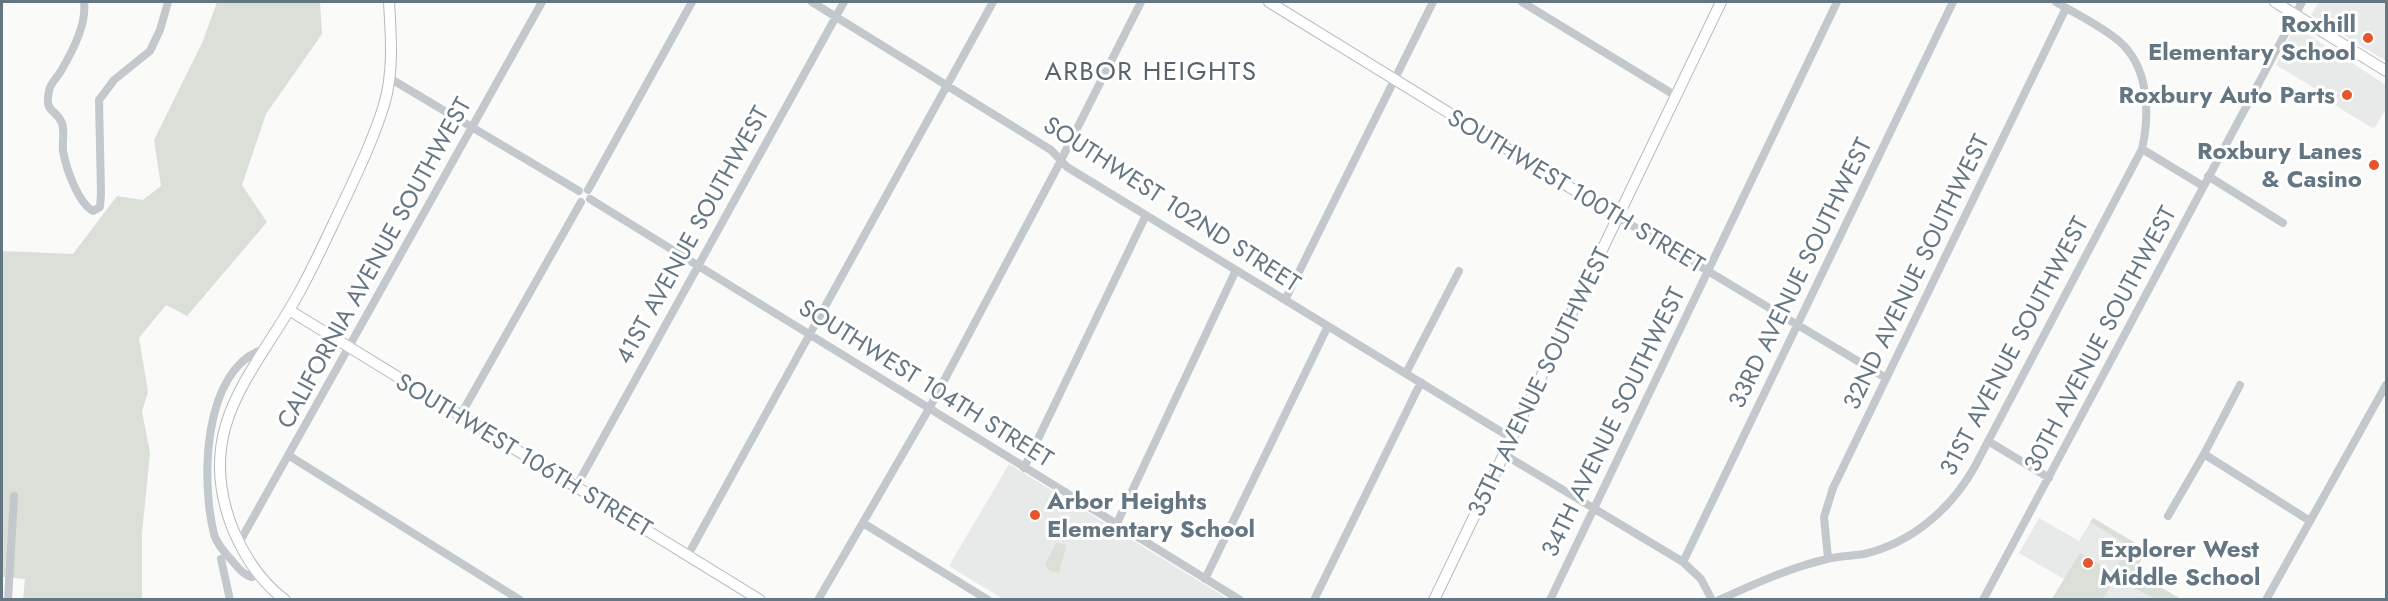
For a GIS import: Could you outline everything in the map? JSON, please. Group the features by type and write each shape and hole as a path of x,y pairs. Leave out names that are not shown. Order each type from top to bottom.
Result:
{"street":[{"path":"84,2 84,12 78,34 66,62 50,87 48,104 61,122 63,153 80,199 85,207 93,211 101,204 99,99 114,80 150,51 160,30 168,2"},
{"path":"285,600 259,574 239,543 221,489 222,444 233,402 289,310 318,256 367,151 391,79 389,2"},
{"name":"CALIFORNIA AVENUE SOUTHWEST","path":"239,543 542,2"},
{"path":"588,190 692,2"},
{"name":"SOUTHWEST 102ND STREET","path":"812,2 1052,150 1067,167 1513,439"},
{"name":"41ST AVENUE SOUTHWEST","path":"576,488 844,2"},
{"path":"688,555 993,2"},
{"path":"818,600 930,408 1141,2"},
{"name":"SOUTHWEST 100TH STREET","path":"1269,2 1618,217 1886,378"},
{"path":"1285,300 1434,2"},
{"path":"1522,2 1676,96"},
{"name":"35TH AVENUE SOUTHWEST","path":"1434,600 1721,2"},
{"name":"34TH AVENUE SOUTHWEST","path":"1550,600 1837,2"},
{"name":"33RD AVENUE SOUTHWEST","path":"1683,562 1953,2"},
{"path":"2056,2 2120,42 2136,64 2145,92 2146,130 2142,149 2203,186"},
{"path":"2275,2 2386,71"},
{"name":"30TH AVENUE SOUTHWEST","path":"1983,600 2302,2"},
{"name":"32ND AVENUE SOUTHWEST","path":"1828,558 1824,517 1827,505 1886,378 2066,8"},
{"path":"391,79 579,191 588,190"},
{"name":"31ST AVENUE SOUTHWEST","path":"1719,600 1770,577 1828,558 1862,554 1894,544 1930,520 1956,496 1988,441 2142,149"},
{"path":"2208,176 2283,223"},
{"path":"581,202 590,200 591,195 588,190"},
{"path":"579,191 578,198 581,202"},
{"name":"SOUTHWEST 104TH STREET","path":"590,200 1240,600"},
{"path":"460,416 581,202"},
{"path":"1024,468 1146,215"},
{"path":"1117,523 1236,270"},
{"path":"1406,373 1459,271"},
{"name":"SOUTHWEST 106TH STREET","path":"289,310 760,600"},
{"path":"1205,579 1328,326"},
{"path":"259,574 252,577 244,573 222,548 215,536 207,489 207,459 210,430 231,374 244,359 264,349"},
{"path":"1314,600 1421,382"},
{"path":"2168,516 2240,385"},
{"path":"2266,600 2386,385"},
{"path":"1988,441 2049,478"},
{"path":"2204,454 2310,521"},
{"path":"288,455 520,600"},
{"path":"1505,455 1683,562 1701,579 1712,600"},
{"path":"8,600 14,496"},
{"path":"863,523 988,600"},
{"path":"221,559 230,600"}],"shaded area":[{"path":"217,2 320,2 322,34 266,114 242,185 267,222 187,316 166,305 139,338 148,392 142,411 150,453 142,533 142,599 23,599 25,579 2,577 2,251 73,254 117,196 143,200 161,186 154,140 203,41"},
{"name":"Roxhill Elementary School","path":"2319,2 2386,2 2386,61 2311,15"},
{"path":"2295,26 2386,85 2386,109 2374,129 2328,101 2329,97 2276,65"},
{"name":"Arbor Heights Elementary School","path":"1009,464 1228,599 1003,599 949,566"},
{"name":"Explorer West Middle School","path":"2039,518 2079,541 2093,518 2147,550 2134,572 2181,599 2052,599 2064,579 2019,553"},
{"path":"2093,518 2147,550 2134,572 2181,599 2155,599 2119,580 2114,572 2129,546 2090,522"},
{"path":"1056,543 1065,544 1066,547 1059,572 1050,571 1045,565"},
{"path":"2080,553 2109,570 2114,580 2103,599 2052,599"}],"place":[{"name":"Roxhill Elementary School","path":"2368,38"},
{"name":"Roxbury Auto Parts","path":"2347,95"},
{"name":"Roxbury Lanes & Casino","path":"2374,165"},
{"name":"Arbor Heights Elementary School","path":"1035,515"},
{"name":"Explorer West Middle School","path":"2088,563"}],"district":[{"name":"ARBOR HEIGHTS","path":"1151,71"}]}
